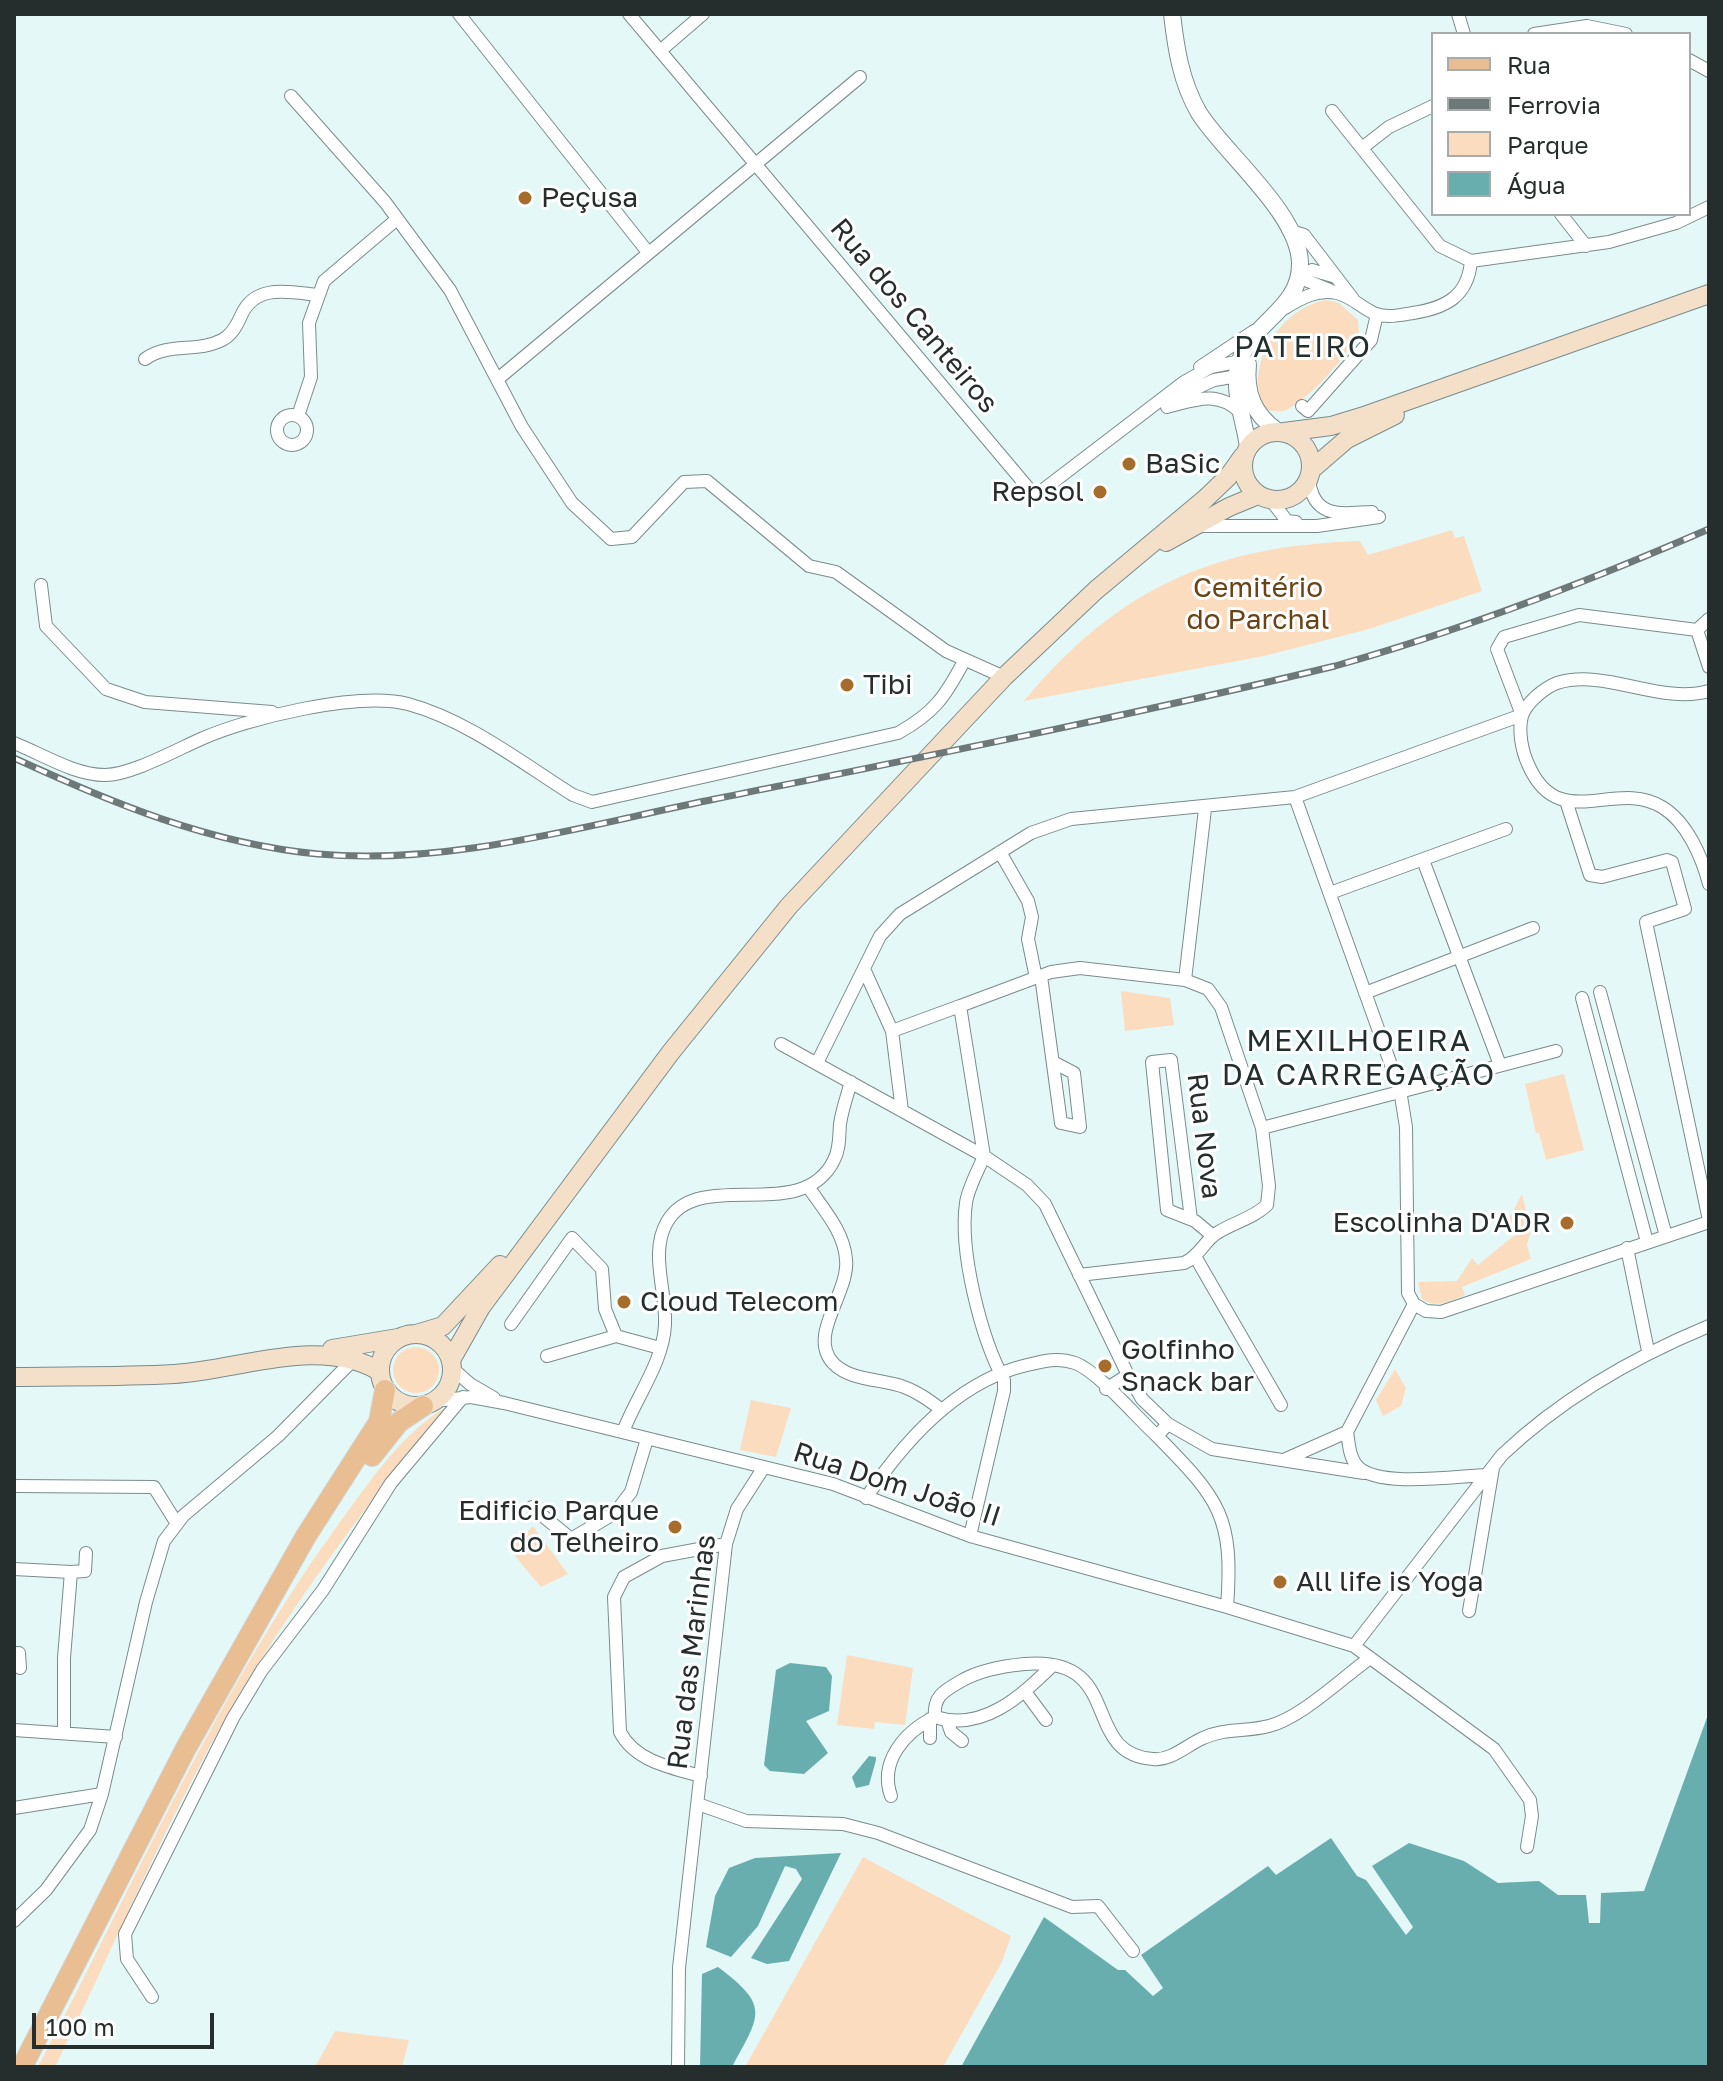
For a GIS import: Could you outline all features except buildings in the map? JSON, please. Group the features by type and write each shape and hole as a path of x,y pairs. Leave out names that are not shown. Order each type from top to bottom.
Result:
{"main road":[{"path":"261,1618 391,1431 429,1404 450,1383 452,1364 481,1307 671,1052 789,906 1004,677 1228,477 1262,434 1331,426 1709,294"},
{"path":"1125,566 1229,507 1264,497 1293,496 1310,474 1347,439 1465,378"},
{"path":"1281,431 1304,444 1310,474"},
{"path":"1246,452 1244,476 1264,497"},
{"path":"14,1377 176,1374 358,1352 443,1326 459,1312 586,1166"},
{"path":"22,2067 186,1748 306,1536 379,1422 385,1351 408,1336 438,1341 452,1364"},
{"path":"279,1360 319,1350 358,1352 402,1404 429,1404"}],"street":[{"path":"459,14 647,251"},
{"name":"Rua dos Canteiros","path":"629,14 1035,496 1144,412"},
{"path":"660,51 703,14"},
{"path":"1144,412 1214,380 1232,377 1245,368 1298,277 1297,247 1288,230 1263,189 1201,115 1184,82 1172,14"},
{"path":"1547,32 1587,26 1616,32"},
{"path":"1691,61 1709,71"},
{"path":"499,378 647,251 756,166 860,77"},
{"path":"291,96 397,219 450,290 499,378 522,427 572,503 611,539 632,537 684,482 707,481 809,566 836,572 946,651 1004,677"},
{"path":"1362,148 1389,127 1431,107"},
{"path":"1332,111 1440,246 1471,261 1586,246 1676,223 1690,216"},
{"path":"1691,216 1709,207"},
{"path":"1563,216 1586,246"},
{"path":"298,416 311,377 309,323 318,295 335,269 397,219"},
{"path":"1288,230 1304,235 1358,304"},
{"path":"1298,277 1338,293 1377,314 1394,316 1440,309 1457,298 1469,277 1471,261"},
{"path":"1298,277 1312,270 1336,277"},
{"path":"145,359 158,349 222,340 233,332 245,306 268,291 318,295"},
{"path":"1144,412 1173,386 1309,293 1338,293"},
{"path":"1302,406 1308,411 1371,340 1377,314"},
{"path":"1245,368 1240,412 1246,452"},
{"path":"1245,368 1251,403 1259,417 1281,431"},
{"path":"1144,412 1212,396 1228,400 1240,412"},
{"path":"1125,566 1200,526 1317,526 1379,517 1378,512 1331,512 1320,507 1311,495 1310,474"},
{"path":"1264,497 1287,521 1317,526"},
{"path":"41,585 46,626 106,689 145,702 279,713"},
{"path":"1708,879 1689,836 1662,807 1641,798 1567,804 1544,789 1531,772 1521,736 1522,715 1497,649 1504,637 1579,615 1697,630 1709,619"},
{"path":"1697,630 1709,667"},
{"path":"14,743 89,775 109,776 219,731 279,713 347,703 407,703 463,727 573,795 592,802 898,733 945,698 964,661"},
{"path":"817,1063 880,936 900,914 1031,833 1071,819 1205,809 1295,797 1522,715 1538,695 1555,684 1579,680 1686,694 1709,691"},
{"path":"1295,797 1400,1090 1406,1127 1408,1293 1414,1304 1426,1311 1441,1312 1709,1221 1646,922 1685,909 1672,862 1667,860 1602,877 1590,875 1567,804"},
{"path":"1185,980 1205,809"},
{"path":"1330,893 1506,829"},
{"path":"1000,852 1028,901 1032,917 1028,939 1039,977 1061,1123 1080,1127 1074,1073 1053,1062"},
{"path":"1423,860 1500,1065"},
{"path":"1365,993 1533,928"},
{"path":"892,1031 1039,977 1080,968 1185,980 1208,989 1221,1007 1262,1128 1269,1186 1267,1205 1254,1217 1213,1236 1196,1258 1170,1266 1079,1275"},
{"path":"864,969 892,1031 902,1111"},
{"path":"1600,992 1666,1236"},
{"path":"1582,998 1647,1242"},
{"path":"960,1006 984,1156 966,1199 963,1233 979,1306 1004,1391 970,1536"},
{"path":"781,1044 984,1156 1027,1185 1045,1204 1142,1399 1168,1424 1212,1449 1286,1459 1390,1479 1490,1470"},
{"path":"1262,1128 1556,1051"},
{"name":"Rua Nova","path":"1191,1219 1171,1060 1152,1062 1167,1210 1191,1219 1213,1236"},
{"path":"623,1432 660,1348 665,1324 659,1243 667,1220 700,1200 725,1194 768,1194 809,1188 833,1162 851,1082"},
{"path":"809,1188 844,1242 846,1258 841,1294 825,1336 828,1357 844,1372 904,1387 942,1410"},
{"path":"511,1324 572,1238 602,1269 605,1309 616,1336"},
{"path":"1627,1248 1648,1351"},
{"path":"1196,1258 1281,1405"},
{"path":"1371,1475 1358,1467 1350,1452 1347,1432 1414,1304"},
{"path":"1354,1646 1490,1470 1530,1428 1648,1351 1709,1326"},
{"path":"547,1356 616,1336 660,1348"},
{"path":"14,1921 46,1890 90,1830 102,1794 146,1602 164,1541 178,1518 260,1452 358,1352"},
{"path":"866,1498 889,1463 942,1410 999,1372 1061,1360 1083,1367 1157,1436 1205,1487 1226,1528 1231,1555 1227,1607"},
{"path":"452,1364 470,1384 504,1403"},
{"path":"1106,1389 1128,1375"},
{"path":"429,1404 463,1397 504,1403"},
{"path":"152,1997 127,1959 125,1934 233,1718 262,1670 323,1590 391,1483 463,1397"},
{"name":"Rua Dom João II","path":"504,1403 833,1484 970,1536 1227,1607 1354,1646 1494,1749 1530,1800 1532,1816 1527,1847"},
{"path":"1157,1436 1168,1424"},
{"path":"1286,1459 1347,1432"},
{"path":"532,1507 571,1539 615,1513 631,1492 647,1439"},
{"name":"Rua das Marinhas","path":"678,2067 679,1968 726,1544 737,1509 764,1467"},
{"path":"1469,1611 1490,1470"},
{"path":"14,1486 154,1487 178,1518"},
{"path":"701,1776 659,1764 627,1747 620,1732 614,1597 624,1577 662,1556 726,1544"},
{"path":"14,1569 85,1571 86,1553"},
{"path":"64,1732 64,1658 71,1572"},
{"path":"14,1653 19,1653 20,1668"},
{"path":"930,1738 937,1719 934,1704 941,1693 970,1675 1003,1666 1052,1666 1069,1668 1087,1681 1100,1703 1115,1744 1132,1755 1156,1760 1171,1756 1205,1737 1235,1729 1268,1727 1289,1717 1370,1658"},
{"path":"891,1796 886,1781 887,1764 919,1725 1005,1708 1026,1693 1052,1666"},
{"path":"1026,1693 1046,1720"},
{"path":"987,1713 995,1727"},
{"path":"937,1719 962,1741"},
{"path":"14,1730 116,1737"},
{"path":"14,1808 102,1794"},
{"path":"698,1804 746,1821 843,1824 878,1833 1072,1907 1098,1906 1133,1951"}],"green space":[{"path":"1326,300 1339,303 1358,320 1359,333 1328,375 1310,393 1283,411 1265,409 1259,392 1258,375 1270,341 1294,314"},
{"name":"Cemitério do Parchal","path":"1452,530 1455,538 1464,536 1482,591 1369,629 1264,656 1024,701 1096,629 1173,580 1259,552 1360,541 1368,555"},
{"path":"1121,991 1170,998 1174,1025 1125,1031"},
{"path":"1564,1074 1584,1150 1546,1160 1539,1133 1536,1133 1525,1084"},
{"path":"1522,1194 1531,1230 1527,1245 1531,1259 1462,1287 1465,1295 1449,1302 1438,1304 1422,1299 1418,1282 1457,1281 1472,1258 1478,1265 1516,1234 1509,1219"},
{"path":"416,1347 432,1354 439,1370 432,1386 416,1393 400,1386 393,1370 400,1354"},
{"path":"1395,1369 1406,1388 1401,1406 1383,1416 1376,1400"},
{"path":"751,1400 791,1408 776,1457 740,1450"},
{"path":"446,1407 349,1531 261,1660 187,1789 55,2067 38,2067 179,1788 255,1652 296,1586 375,1474 401,1444"},
{"path":"533,1526 568,1574 541,1587 510,1550"},
{"path":"847,1655 913,1668 905,1725 875,1722 874,1729 837,1725"},
{"path":"863,1857 1011,1936 1002,1962 943,2067 745,2067"},
{"path":"335,2031 409,2040 402,2067 315,2067"}],"water":[{"path":"790,1663 826,1667 832,1676 829,1711 806,1721 828,1753 804,1774 770,1771 764,1765 776,1670"},
{"path":"1709,1712 1709,2067 961,2067 1044,1917 1118,1970 1125,1970 1153,1996 1163,1988 1141,1955 1268,1866 1276,1875 1331,1838 1357,1876 1366,1880 1406,1935 1413,1927 1372,1866 1409,1843 1464,1861 1498,1883 1539,1881 1558,1895 1586,1895 1589,1923 1600,1923 1601,1893 1644,1891"},
{"path":"869,1756 876,1757 876,1760 869,1785 856,1788 852,1777"},
{"path":"841,1853 789,1961 767,1964 751,1958 802,1879 796,1869 785,1866 758,1926 731,1957 706,1947 715,1896 729,1868 755,1858"},
{"path":"718,1967 735,1980 753,2002 754,2022 732,2067 700,2067 702,1974"}],"railway":[{"path":"14,758 162,819 278,849 368,856 468,849 1025,736 1335,666 1524,604 1709,529"}],"place":[{"name":"Peçusa","path":"525,198"},
{"name":"BaSic","path":"1129,464"},
{"name":"Repsol","path":"1100,492"},
{"name":"Tibi","path":"847,685"},
{"name":"Escolinha D'ADR","path":"1567,1223"},
{"name":"Cloud Telecom","path":"624,1302"},
{"name":"Golfinho Snack bar","path":"1105,1366"},
{"name":"Edificio Parque do Telheiro","path":"675,1527"},
{"name":"All life is Yoga","path":"1280,1582"}],"district":[{"name":"PATEIRO","path":"1303,347"},
{"name":"MEXILHOEIRA DA CARREGAÇÃO","path":"1359,1058"}]}
